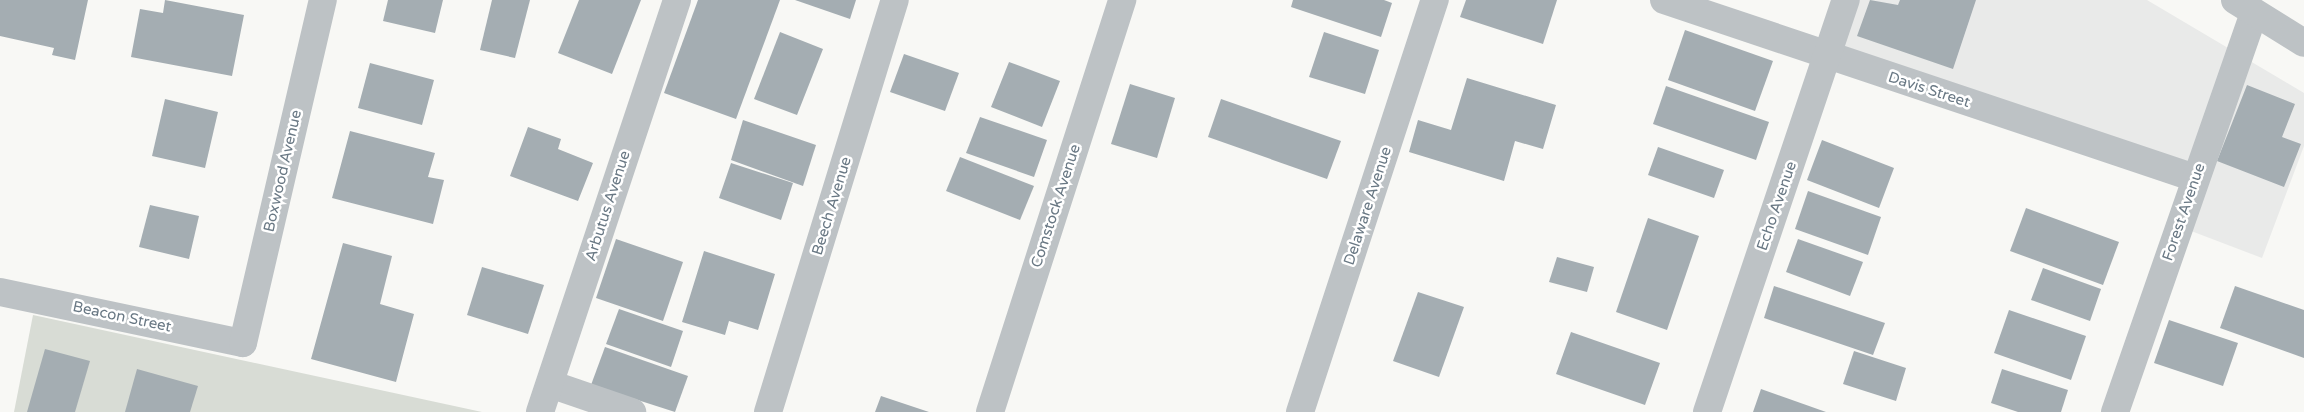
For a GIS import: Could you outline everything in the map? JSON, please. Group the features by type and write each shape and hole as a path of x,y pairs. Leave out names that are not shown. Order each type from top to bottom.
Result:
{"street":[{"name":"Boxwood Avenue","path":"244,343 323,0"},
{"name":"Arbutus Avenue","path":"540,412 677,0"},
{"name":"Beech Avenue","path":"768,412 895,0"},
{"name":"Comstock Avenue","path":"990,412 1122,0"},
{"name":"Delaware Avenue","path":"1300,412 1435,0"},
{"name":"Davis Street","path":"1664,0 2195,178"},
{"name":"Echo Avenue","path":"1707,412 1846,0"},
{"path":"2244,6 2304,43"},
{"name":"Forest Avenue","path":"2115,412 2195,178 2244,6"},
{"name":"Beacon Street","path":"0,292 244,343"},
{"path":"550,384 632,412"}],"shaded area":[{"path":"1846,0 2147,0 2304,93 2304,146 2262,258 2178,226 2195,178 1828,56"},
{"path":"33,315 482,412 14,412"}],"building":[{"path":"0,0 88,0 75,60 52,55 54,48 0,36"},
{"path":"165,0 244,15 232,76 131,57 140,9 163,13"},
{"path":"388,0 443,0 435,33 383,21"},
{"path":"492,0 530,0 515,58 480,50"},
{"path":"579,0 641,0 612,74 558,53"},
{"path":"698,0 780,0 736,119 664,93"},
{"path":"795,0 856,0 850,19"},
{"path":"1293,0 1384,0 1392,3 1381,37 1291,7"},
{"path":"1466,0 1557,0 1543,44 1460,17"},
{"path":"1870,0 1898,5 1900,0 1976,0 1953,69 1857,36"},
{"path":"1685,30 1773,61 1755,111 1668,80"},
{"path":"780,32 823,49 797,115 754,99"},
{"path":"1324,32 1379,50 1365,94 1309,77"},
{"path":"904,54 959,73 945,111 890,92"},
{"path":"1009,62 1060,81 1042,127 991,107"},
{"path":"370,63 434,80 422,125 358,108"},
{"path":"1467,78 1556,105 1543,149 1515,141 1504,181 1409,152 1418,120 1451,130"},
{"path":"1130,84 1175,98 1157,158 1111,144"},
{"path":"2247,85 2295,104 2282,137 2301,144 2284,187 2217,161"},
{"path":"1666,86 1769,122 1756,160 1653,124"},
{"path":"165,99 218,112 205,168 152,156"},
{"path":"1221,99 1341,141 1327,179 1208,137"},
{"path":"980,117 1047,140 1034,177 966,153"},
{"path":"743,120 816,145 803,186 731,160"},
{"path":"528,127 561,139 558,149 593,163 578,201 510,176"},
{"path":"350,131 435,153 428,177 444,180 433,224 332,198"},
{"path":"1822,140 1894,168 1879,208 1807,180"},
{"path":"1658,147 1724,170 1714,198 1648,175"},
{"path":"960,157 1034,186 1020,220 946,191"},
{"path":"731,163 793,183 781,220 719,198"},
{"path":"1808,191 1881,217 1868,255 1795,229"},
{"path":"150,205 199,216 189,259 139,247"},
{"path":"2026,208 2119,242 2103,285 2010,251"},
{"path":"1648,218 1699,236 1667,330 1616,312"},
{"path":"616,239 683,262 663,321 596,298"},
{"path":"1798,239 1863,262 1850,296 1786,272"},
{"path":"343,243 392,256 380,304 414,314 396,382 311,359"},
{"path":"704,251 775,274 758,330 729,321 725,335 682,322"},
{"path":"1557,257 1594,267 1587,292 1549,282"},
{"path":"482,267 544,285 528,334 467,315"},
{"path":"2043,268 2101,289 2090,321 2031,300"},
{"path":"1774,286 1885,323 1873,355 1764,318"},
{"path":"2235,286 2304,310 2304,358 2220,328"},
{"path":"1418,292 1464,307 1439,377 1393,361"},
{"path":"619,309 683,331 671,367 606,344"},
{"path":"2009,310 2086,336 2071,380 1994,353"},
{"path":"2169,320 2238,343 2223,386 2154,363"},
{"path":"1571,332 1660,363 1645,405 1556,374"},
{"path":"605,347 688,376 675,412 591,385"},
{"path":"45,349 90,361 75,412 27,412"},
{"path":"1854,351 1906,368 1896,401 1843,384"},
{"path":"137,369 198,386 190,412 125,412"},
{"path":"2002,369 2068,390 2061,412 2018,412 1991,403"},
{"path":"1761,389 1826,412 1753,412"},
{"path":"881,396 929,412 875,412"}]}
